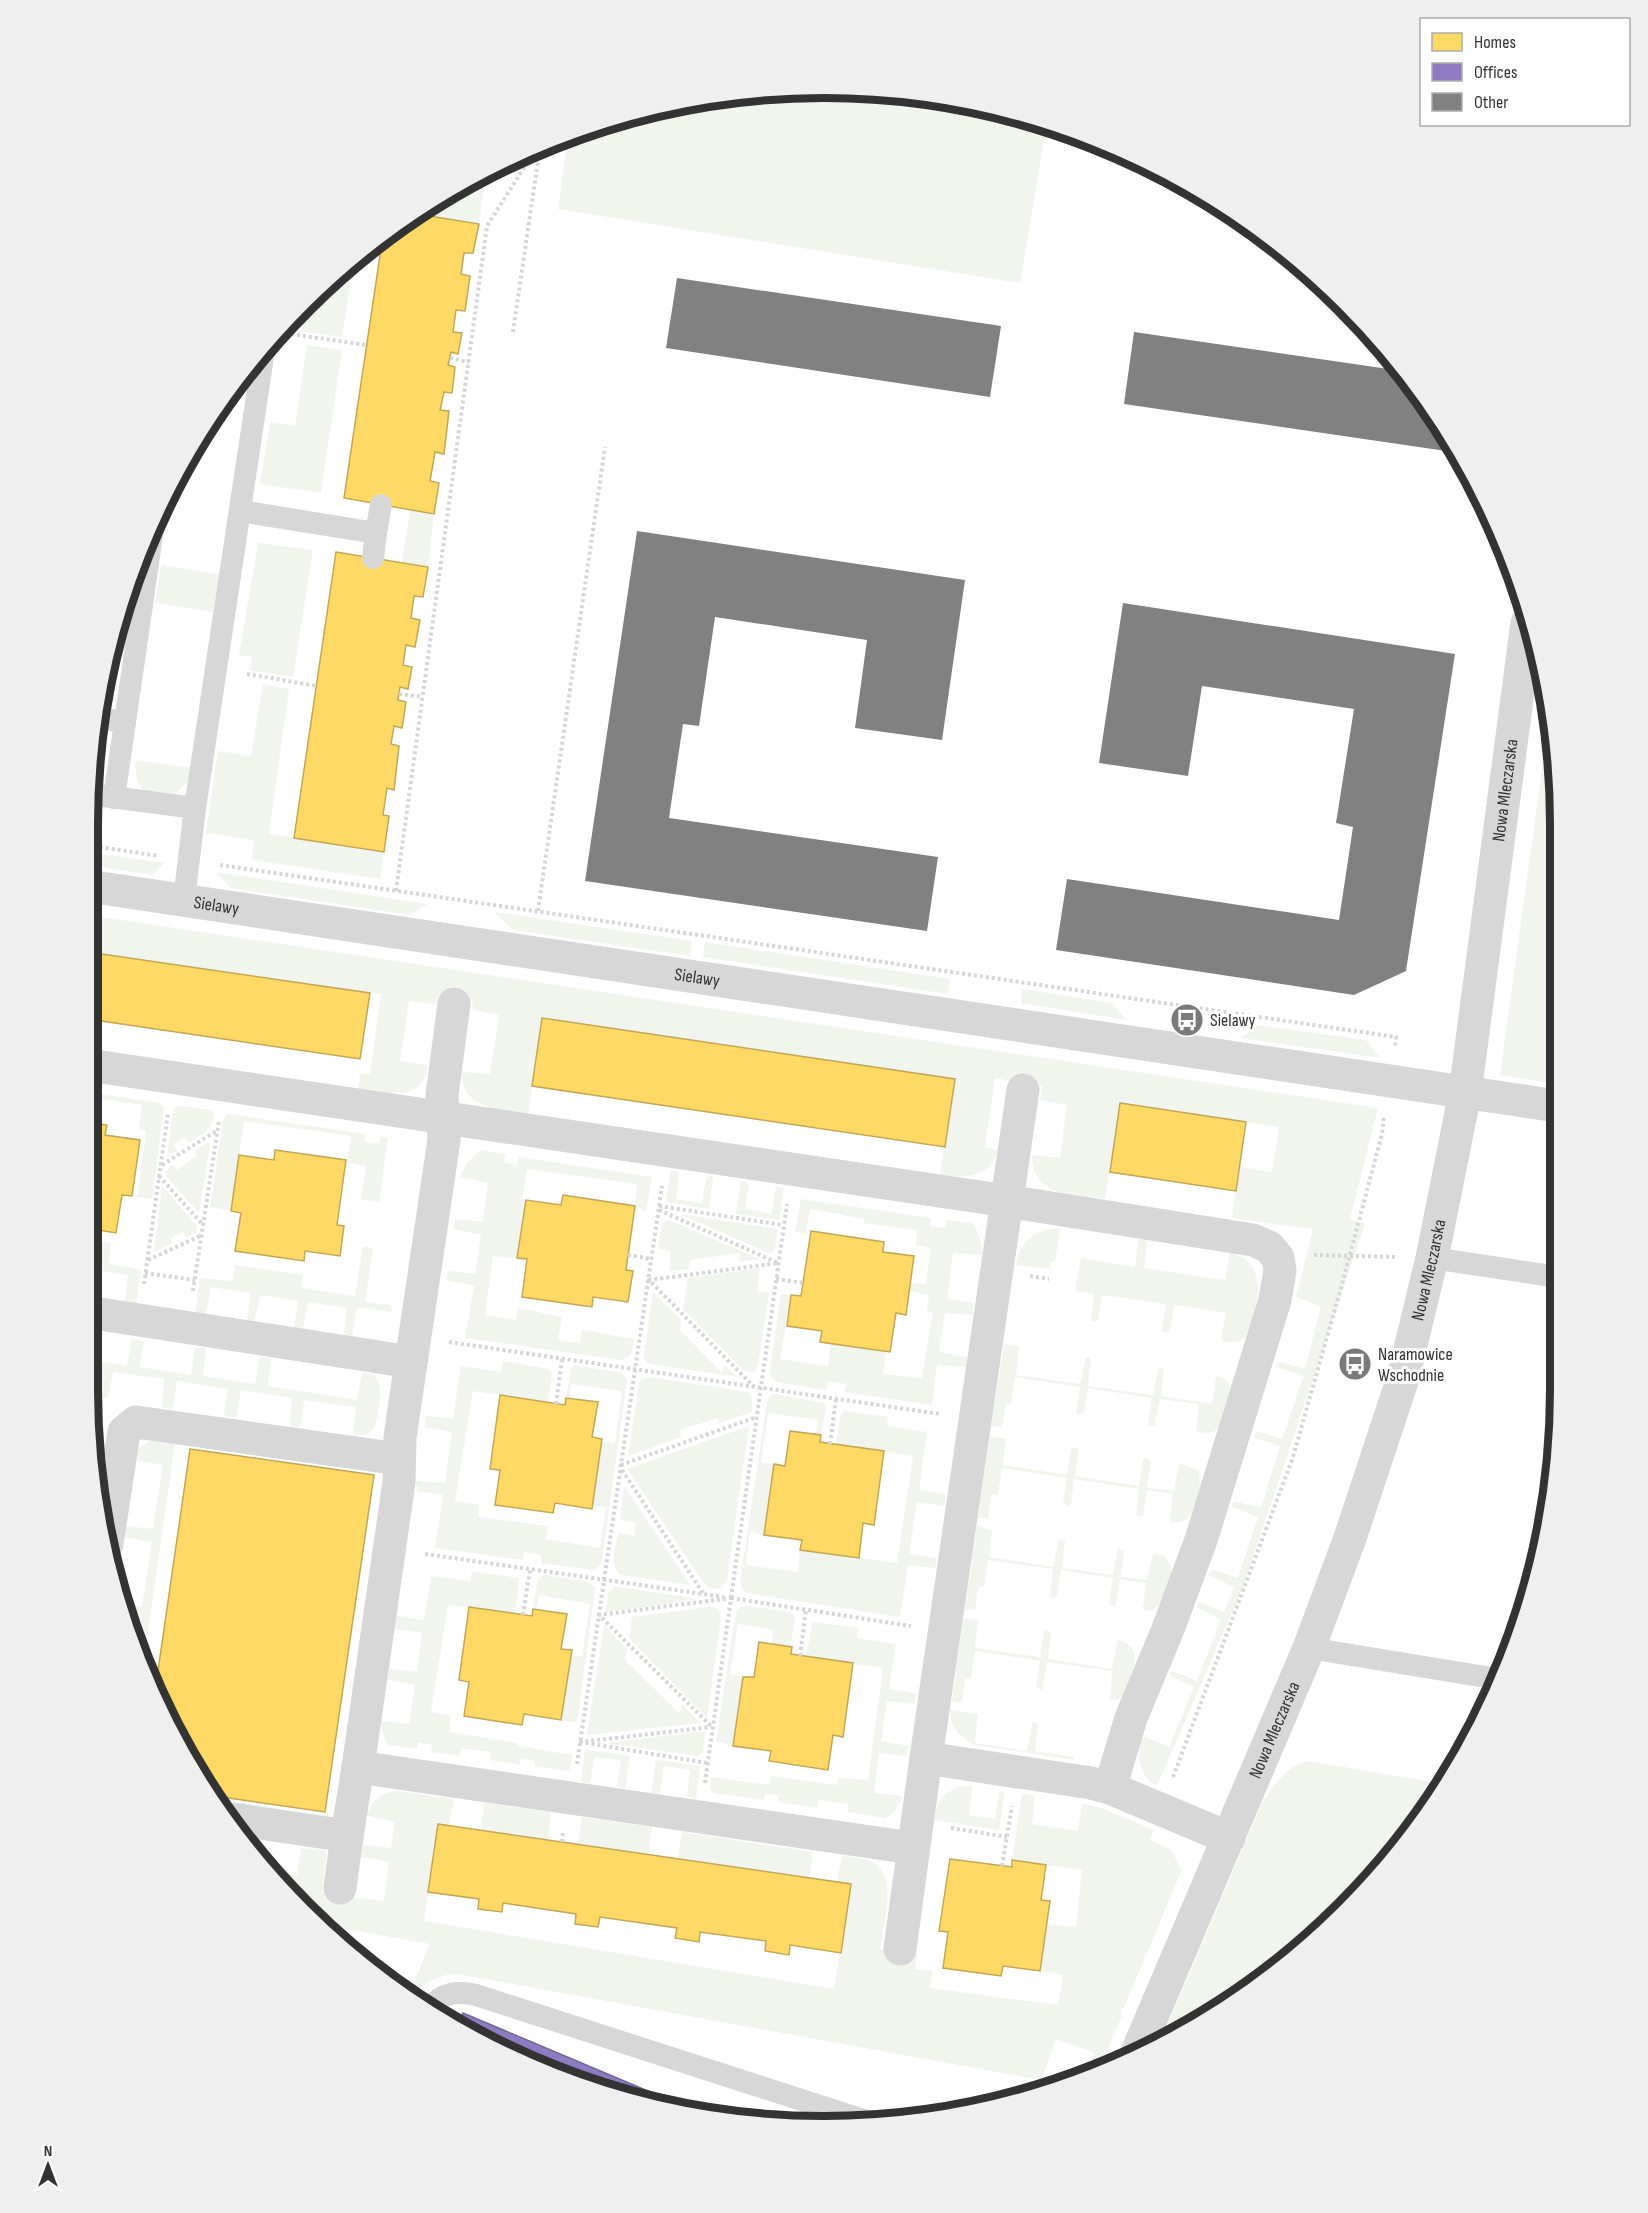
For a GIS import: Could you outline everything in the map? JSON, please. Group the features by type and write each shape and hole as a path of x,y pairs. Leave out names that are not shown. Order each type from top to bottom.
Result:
{"street":[{"name":"Nowa Mleczarska","path":"1141,2043 1309,1648 1350,1538 1402,1378 1432,1258 1465,1093 1526,634"},
{"name":"Sielawy","path":"98,887 1550,1105"},
{"path":"340,1888 399,1482 400,1437 444,1140 442,1095 454,1004"},
{"path":"98,1066 1007,1201 1253,1240 1269,1247 1278,1258 1280,1270 1275,1300 1230,1451 1185,1584 1131,1718 1110,1788"},
{"path":"900,1949 914,1835 1023,1090"},
{"path":"98,1314 188,1328 413,1350"},
{"path":"110,1524 124,1432 136,1422 399,1459"},
{"path":"926,1758 1091,1783 1110,1788 1229,1839"},
{"path":"358,1767 914,1835"},
{"path":"240,1820 347,1836"}],"lane":[{"path":"184,900 195,808 262,365"},
{"path":"373,558 381,505"},
{"path":"240,511 376,533"},
{"path":"114,798 149,556"},
{"path":"105,719 125,722"},
{"path":"99,796 195,808"},
{"path":"1432,1258 1550,1276"},
{"path":"1309,1648 1490,1678"},
{"path":"436,2002 440,1997 452,1993 465,1992 476,1995 848,2115"}],"path":[{"path":"513,332 537,157"},
{"path":"396,891 488,226 530,160"},
{"path":"290,334 366,345"},
{"path":"450,358 469,362"},
{"path":"538,911 605,447"},
{"path":"216,669 317,686"},
{"path":"399,694 423,697"},
{"path":"98,846 1396,1037 1382,1134 1292,1460 1169,1787 1167,1812"},
{"path":"139,1320 169,1111"},
{"path":"188,1328 219,1119"},
{"path":"161,1166 218,1130"},
{"path":"159,1176 203,1226"},
{"path":"575,1775 662,1185"},
{"path":"703,1794 787,1203"},
{"path":"659,1208 783,1225"},
{"path":"659,1208 778,1263"},
{"path":"147,1261 202,1235"},
{"path":"1278,1258 1307,1254 1432,1258"},
{"path":"628,1255 652,1260"},
{"path":"649,1280 778,1263"},
{"path":"145,1273 195,1280"},
{"path":"776,1279 803,1283"},
{"path":"649,1280 754,1388"},
{"path":"413,1350 562,1359 976,1419"},
{"path":"556,1404 562,1359"},
{"path":"830,1444 836,1399"},
{"path":"621,1467 756,1417"},
{"path":"621,1467 704,1594"},
{"path":"389,1548 916,1627"},
{"path":"524,1615 530,1570"},
{"path":"599,1615 731,1598"},
{"path":"800,1656 806,1610"},
{"path":"599,1615 712,1727"},
{"path":"581,1742 712,1727"},
{"path":"581,1742 707,1763"},
{"path":"1002,1866 1016,1772"},
{"path":"914,1835 1007,1837"}],"shaded area":[{"path":"776,99 872,99 966,111 1045,132 1020,283 558,209 567,145 636,122 682,111"},
{"path":"485,182 479,224 428,215"},
{"path":"352,272 342,337 301,331 303,318"},
{"path":"307,345 342,350 321,493 260,484 270,422 295,426"},
{"path":"410,510 434,514 428,567 402,563"},
{"path":"258,543 313,550 293,677 250,670 252,657 239,655"},
{"path":"161,565 219,574 213,612 155,603"},
{"path":"124,631 115,690 109,697 111,682"},
{"path":"263,684 289,689 269,834 384,852 380,879 252,860 254,840 206,833 218,751 251,756"},
{"path":"103,736 106,752 100,770"},
{"path":"1546,743 1550,824 1550,1083 1500,1075"},
{"path":"134,760 192,768 188,781 172,797 146,795 138,782"},
{"path":"98,853 164,863 152,875 98,867"},
{"path":"216,872 427,904 411,915 231,888"},
{"path":"494,912 692,941 690,956 513,930"},
{"path":"98,916 1378,1108 1350,1219 1365,1224 1243,1587 1157,1786 1146,1777 1140,1765 1139,1752 1142,1738 1145,1737 1169,1747 1194,1687 1169,1673 1173,1671 1197,1681 1221,1619 1196,1607 1198,1602 1224,1612 1234,1587 1208,1575 1213,1570 1238,1578 1258,1517 1232,1507 1233,1501 1261,1508 1280,1446 1254,1436 1257,1431 1282,1439 1303,1376 1276,1367 1277,1363 1305,1369 1321,1306 1296,1297 1313,1229 1232,1218 1239,1167 1272,1172 1279,1127 1121,1104 1105,1199 1081,1196 1057,1191 1047,1186 1039,1179 1034,1169 1032,1155 1060,1158 1067,1105 1040,1100 1042,1086 995,1078 985,1147 998,1150 994,1160 989,1167 975,1174 940,1175 954,1079 543,1018 528,1114 506,1111 475,1100 468,1094 463,1084 462,1072 490,1074 499,1015 474,1010 473,1001 439,996 435,1004 409,1001 400,1061 427,1065 425,1077 420,1086 402,1093 358,1088 360,1074 370,1074 381,994 98,953"},
{"path":"705,942 950,979 948,994 703,957"},
{"path":"1022,989 1112,1003 1126,1020 1021,1003"},
{"path":"1257,1025 1366,1040 1380,1058 1241,1038"},
{"path":"98,1094 159,1103 164,1107 152,1199 132,1196 138,1195 146,1131 139,1129 142,1105 98,1098"},
{"path":"180,1106 211,1110 214,1115 213,1120 206,1132 189,1143 184,1137 174,1144 177,1151 168,1157 173,1112"},
{"path":"228,1114 365,1134 365,1142 379,1144 381,1137 388,1137 379,1202 361,1199 366,1166 347,1162 351,1136 244,1121 231,1211 210,1207 223,1119"},
{"path":"208,1142 210,1145 199,1213 165,1172 173,1164 177,1170 197,1156 194,1150"},
{"path":"480,1150 505,1154 504,1162 517,1165 519,1157 652,1177 646,1211 635,1206 637,1184 527,1169 522,1199 526,1200 517,1258 493,1256 485,1315 516,1320 518,1308 562,1317 558,1340 580,1343 582,1330 634,1339 632,1352 628,1357 621,1360 465,1338 474,1286 446,1280 448,1271 475,1274 481,1235 453,1229 455,1219 483,1222 488,1183 460,1177 466,1164"},
{"path":"671,1170 679,1172 676,1199 702,1203 706,1178 713,1176 709,1209 666,1202"},
{"path":"741,1181 749,1184 745,1209 771,1214 776,1187 784,1187 779,1220 736,1214"},
{"path":"162,1186 197,1226 196,1233 186,1237 183,1232 170,1238 172,1243 154,1252"},
{"path":"801,1199 931,1218 930,1226 945,1228 946,1220 972,1223 975,1227 980,1238 982,1255 953,1253 947,1299 973,1303 973,1315 945,1313 939,1352 967,1357 966,1367 937,1365 932,1405 844,1392 846,1384 828,1381 826,1390 777,1382 771,1377 781,1294 791,1295 780,1359 828,1366 831,1343 886,1351 883,1374 922,1378 933,1312 927,1312 929,1295 909,1291 911,1283 926,1284 931,1248 916,1245 917,1230 864,1223 864,1219 810,1209 806,1233 795,1232"},
{"path":"679,1214 778,1229 775,1248 772,1253 767,1252"},
{"path":"668,1220 760,1259 739,1262 740,1253 690,1260 688,1269 669,1271 671,1251 658,1249 662,1224"},
{"path":"1058,1228 1060,1230 1055,1261 1051,1262 1050,1269 1016,1265 1021,1249 1030,1238 1042,1231"},
{"path":"1146,1239 1147,1242 1144,1268 1225,1280 1230,1253 1242,1257 1251,1265 1256,1275 1258,1288 1255,1314 1246,1337 1237,1342 1223,1342 1221,1338 1226,1313 1174,1305 1170,1331 1164,1332 1162,1330 1166,1304 1102,1295 1098,1320 1091,1322 1094,1294 1075,1291 1081,1258 1135,1267 1138,1241"},
{"path":"98,1241 111,1243 109,1264 141,1270 136,1305 125,1301 128,1275 98,1271"},
{"path":"363,1246 373,1248 365,1302 391,1305 392,1312 357,1307 352,1337 345,1336 344,1333 347,1308 308,1302 303,1329 296,1328 294,1327 298,1301 260,1295 254,1322 247,1320 251,1293 211,1287 206,1314 195,1313 200,1278 233,1281 235,1265 303,1275 301,1288 355,1296"},
{"path":"760,1268 757,1291 769,1293 758,1365 755,1371 750,1372 743,1370 683,1309 688,1278"},
{"path":"653,1292 681,1320 680,1330 722,1373 724,1365 738,1377 649,1364 644,1359"},
{"path":"132,1339 144,1341 139,1367 191,1375 195,1348 206,1348 203,1376 255,1384 259,1359 262,1357 271,1359 268,1386 357,1400 362,1373 371,1374 379,1385 380,1402 375,1427 366,1435 353,1435 356,1407 304,1400 301,1425 290,1426 292,1398 241,1390 236,1417 226,1417 224,1414 228,1389 177,1381 171,1409 162,1407 164,1379 113,1372 108,1398 102,1398 99,1423 98,1362 127,1366"},
{"path":"1004,1344 1019,1348 1016,1375 1080,1384 1086,1357 1090,1357 1088,1386 1153,1395 1159,1367 1164,1370 1161,1396 1212,1404 1218,1376 1228,1382 1230,1397 1218,1427 1213,1432 1206,1433 1196,1431 1199,1404 1160,1399 1154,1426 1150,1426 1148,1422 1152,1398 1088,1388 1084,1412 1078,1415 1076,1412 1080,1387 1015,1377 1011,1404 1006,1404 1002,1427 991,1426"},
{"path":"503,1361 549,1369 552,1374 548,1402 473,1391 455,1501 479,1505 478,1517 548,1526 546,1539 600,1548 606,1507 593,1506 602,1442 615,1443 622,1391 571,1384 569,1398 566,1398 571,1368 574,1365 622,1373 627,1380 602,1561 593,1570 541,1563 541,1555 524,1552 523,1560 435,1548 443,1495 417,1491 416,1481 445,1483 452,1432 425,1427 425,1417 453,1419 461,1366 501,1372"},
{"path":"649,1377 748,1392 752,1399 752,1412 719,1423 718,1418 680,1430 681,1437 628,1456 639,1384 642,1379"},
{"path":"771,1395 824,1403 826,1407 821,1435 816,1434 818,1420 768,1413 761,1462 774,1464 764,1535 750,1531 746,1565 798,1572 800,1550 897,1563 913,1456 836,1445 840,1417 845,1411 888,1417 887,1426 927,1432 919,1490 945,1494 945,1504 943,1506 917,1502 909,1554 936,1558 937,1566 934,1568 908,1565 900,1617 746,1593 742,1590 740,1582 767,1402"},
{"path":"749,1426 727,1580 720,1589 710,1588 704,1583 627,1469"},
{"path":"990,1436 1006,1439 1003,1465 1067,1475 1073,1447 1079,1450 1075,1476 1139,1486 1145,1458 1151,1461 1147,1488 1174,1491 1179,1463 1198,1470 1200,1481 1196,1504 1185,1520 1178,1523 1171,1522 1173,1494 1147,1490 1143,1516 1136,1516 1139,1489 1074,1479 1069,1506 1063,1503 1067,1478 1002,1468 998,1494 991,1495 988,1519 978,1518"},
{"path":"151,1441 175,1444 146,1648 139,1630 140,1620 135,1619 131,1605 142,1607 152,1542 124,1537 126,1526 153,1529 163,1465 136,1460 139,1448"},
{"path":"624,1486 690,1585 621,1575 617,1571 614,1556 618,1533 634,1536 636,1523 620,1520"},
{"path":"977,1526 992,1531 989,1557 1053,1567 1059,1539 1065,1541 1062,1568 1113,1575 1118,1548 1124,1551 1121,1577 1147,1580 1153,1553 1165,1557 1171,1565 1172,1573 1159,1605 1153,1610 1145,1611 1143,1609 1146,1583 1120,1579 1115,1607 1109,1604 1113,1578 1061,1570 1057,1596 1054,1598 1050,1597 1053,1569 988,1560 984,1586 978,1587 975,1610 965,1609"},
{"path":"472,1571 518,1578 515,1614 448,1605 431,1712 451,1716 449,1732 518,1743 518,1746 572,1755 571,1767 568,1771 534,1766 535,1761 521,1758 520,1765 490,1760 491,1752 461,1748 460,1756 431,1752 432,1745 418,1742 417,1749 388,1745 381,1721 409,1724 415,1685 388,1680 389,1669 417,1672 422,1633 397,1629 395,1627 396,1618 398,1616 424,1620 431,1576 470,1581"},
{"path":"544,1575 585,1581 594,1586 595,1590 577,1723 561,1720 571,1656 582,1656 590,1604 539,1595 536,1609 533,1609 538,1578"},
{"path":"615,1587 700,1599 606,1612 608,1593"},
{"path":"709,1607 719,1610 721,1618 707,1718 629,1638 632,1617"},
{"path":"741,1607 791,1612 795,1619 790,1647 772,1644 773,1630 738,1624 730,1674 743,1677 733,1746 716,1741 736,1612"},
{"path":"963,1618 978,1620 975,1648 1040,1657 1046,1630 1051,1633 1048,1659 1112,1669 1118,1640 1132,1649 1134,1664 1132,1672 1122,1696 1110,1700 1112,1671 1047,1662 1042,1690 1036,1687 1040,1661 975,1651 971,1679 965,1679 962,1703 952,1701"},
{"path":"814,1622 858,1628 857,1638 896,1644 889,1689 917,1694 914,1704 887,1701 881,1741 909,1746 907,1756 879,1753 874,1793 902,1798 894,1812 885,1818 848,1812 848,1804 819,1800 817,1808 778,1802 778,1795 765,1794 764,1800 714,1793 710,1789 711,1777 770,1785 771,1776 837,1785 838,1778 868,1780 883,1668 806,1657"},
{"path":"604,1625 627,1649 625,1660 680,1714 682,1704 700,1723 587,1735"},
{"path":"950,1710 978,1714 975,1743 1027,1751 1032,1723 1037,1723 1035,1751 1074,1757 1074,1760 975,1745 964,1739 957,1731 952,1722"},
{"path":"705,1731 703,1752 697,1756 605,1743"},
{"path":"585,1749 630,1756 625,1789 617,1786 621,1760 594,1757 590,1783 581,1782"},
{"path":"656,1760 700,1766 696,1799 687,1796 690,1770 664,1766 660,1792 651,1793"},
{"path":"1309,1761 1434,1783 1400,1831 1338,1903 1303,1935 1228,1993 1166,2030 1262,1803 1287,1771"},
{"path":"971,1786 972,1789 969,1815 995,1819 999,1792 1005,1791 999,1830 935,1820 937,1806 943,1797 952,1790"},
{"path":"397,1791 454,1799 449,1825 438,1824 424,1921 834,1989 851,1884 837,1882 842,1856 867,1860 879,1867 885,1877 887,1888 886,1914 880,1949 917,1954 915,1969 932,1971 930,1988 1058,2005 1063,1975 1040,1971 1047,1924 1076,1927 1082,1870 1012,1860 1022,1793 1035,1796 1032,1824 1078,1831 1082,1804 1099,1807 1154,1830 1150,1840 1170,1849 1182,1869 1124,2008 1121,2009 1121,2018 1104,2059 1090,2065 1095,2053 1056,2039 1041,2080 458,1974 445,1975 432,1980 418,1991 412,1987 430,1944 337,1927 283,1873 297,1875 301,1848 324,1850 327,1854 322,1893 384,1901 389,1862 361,1857 363,1845 391,1848 395,1822 367,1816 371,1806 386,1793"},
{"path":"485,1803 551,1812 548,1840 480,1830"},
{"path":"582,1817 652,1827 648,1854 578,1844"},
{"path":"682,1832 813,1852 809,1877 678,1859"}],"building: Homes":[{"path":"427,216 479,224 473,253 464,253 461,274 470,276 465,311 456,310 453,332 462,333 458,354 451,352 448,365 455,367 452,393 444,392 440,410 449,411 444,454 435,452 430,481 439,483 434,514 344,498 381,249"},
{"path":"336,552 428,567 423,597 414,596 411,618 420,620 415,647 406,645 403,665 412,667 408,689 400,687 398,700 406,702 402,728 394,726 391,744 399,746 394,790 387,788 383,815 389,816 384,852 294,838"},
{"path":"98,953 370,993 360,1059 98,1020"},
{"path":"542,1018 955,1079 945,1147 532,1086"},
{"path":"1120,1103 1246,1122 1236,1191 1110,1172"},
{"path":"98,1124 107,1125 105,1135 140,1140 132,1196 122,1195 116,1233 98,1230"},
{"path":"275,1150 346,1160 337,1225 344,1226 340,1256 305,1251 304,1261 235,1251 241,1213 231,1211 239,1155 274,1160"},
{"path":"563,1195 635,1206 626,1270 633,1271 628,1302 593,1297 592,1307 522,1297 527,1259 517,1258 526,1200 561,1205"},
{"path":"811,1231 884,1242 883,1252 914,1256 906,1315 896,1313 890,1352 820,1342 822,1331 787,1326 791,1295 801,1296"},
{"path":"500,1395 565,1405 566,1398 598,1402 592,1437 602,1439 592,1509 555,1503 553,1513 495,1505 500,1470 490,1469"},
{"path":"790,1431 821,1435 820,1442 884,1451 874,1525 863,1523 859,1558 800,1550 802,1540 764,1535 774,1464 785,1466"},
{"path":"190,1449 374,1475 325,1812 223,1797 172,1710 157,1677"},
{"path":"469,1607 532,1616 533,1609 567,1614 561,1649 572,1650 561,1720 524,1714 522,1725 464,1716 469,1682 459,1680"},
{"path":"759,1642 792,1647 791,1654 853,1663 843,1737 833,1735 828,1770 769,1761 771,1751 733,1746 743,1677 754,1677"},
{"path":"438,1824 851,1884 841,1953 790,1945 789,1955 765,1951 766,1941 700,1932 699,1942 675,1938 677,1928 600,1917 598,1927 575,1924 576,1914 503,1903 502,1912 478,1909 479,1899 428,1892"},
{"path":"950,1859 1012,1867 1012,1860 1046,1865 1041,1900 1050,1901 1040,1971 1003,1966 1001,1976 943,1968 948,1932 939,1931"}],"building: Offices":[{"path":"463,2013 663,2098 590,2077 546,2060 503,2041 461,2018"}],"building: Other":[{"path":"677,278 1001,326 990,397 666,348"},
{"path":"1134,332 1390,369 1428,420 1447,451 1124,404"},
{"path":"637,531 965,580 942,740 855,728 867,640 715,617 699,726 683,724 669,818 938,857 927,931 585,881"},
{"path":"1123,603 1455,654 1406,971 1354,995 1056,950 1067,879 1339,920 1353,827 1336,823 1354,709 1202,686 1188,776 1099,763"}],"place":[{"name":"Sielawy","path":"1187,1020"},
{"name":"Naramowice Wschodnie","path":"1355,1364"}]}
